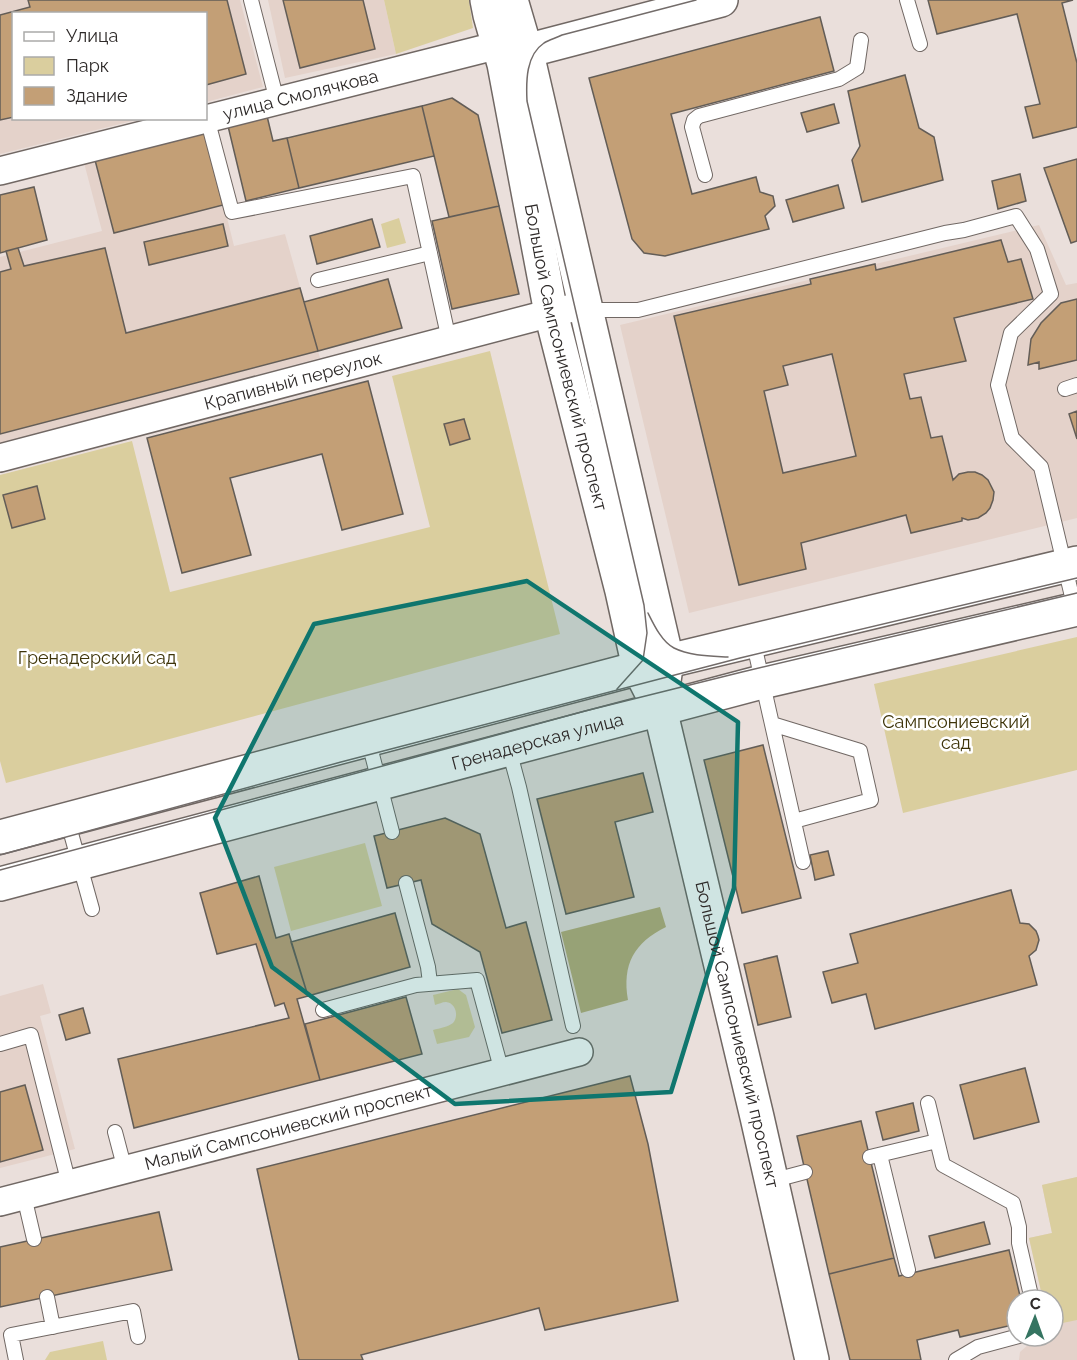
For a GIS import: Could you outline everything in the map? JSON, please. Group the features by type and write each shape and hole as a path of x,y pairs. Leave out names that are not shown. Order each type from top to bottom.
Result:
{"street":[{"name":"Большой Сампсониевский проспект","path":"487,0 490,15 515,43"},
{"name":"Большой Сампсониевский проспект","path":"511,0 515,43 585,305 660,709 812,1360"},
{"name":"улица Смолячкова","path":"515,43 640,0"},
{"name":"улица Смолячкова","path":"207,118 515,43 721,0"},
{"name":"Большой Сампсониевский проспект","path":"515,43 504,64 551,313 622,591 653,664"},
{"name":"улица Смолячкова","path":"0,171 199,120"},
{"name":"Крапивный переулок","path":"0,458 585,305"},
{"path":"0,837 653,664 1071,565"},
{"name":"Гренадерская улица","path":"0,884 762,682 1076,609"},
{"name":"Малый Сампсониевский проспект","path":"12,1199 579,1052"}],"lane":[{"path":"251,0 277,101"},
{"path":"907,0 920,44"},
{"path":"705,175 692,127 694,120 699,116 839,79 857,68 861,40"},
{"path":"207,118 232,212 413,176 449,340"},
{"path":"585,305 596,310 638,310 1016,216 1037,249 1051,294 1011,333 998,385 1012,438 1041,466 1071,565 1076,609"},
{"path":"318,280 430,253"},
{"path":"753,640 803,862"},
{"path":"772,724 860,751 871,801 794,821"},
{"path":"368,739 392,832"},
{"path":"509,750 573,1026"},
{"path":"67,819 92,909"},
{"path":"406,884 428,967 430,983"},
{"path":"323,1010 416,985 477,980 502,1072"},
{"path":"0,1044 31,1035 69,1184"},
{"path":"928,1103 943,1165 1013,1203 1029,1288"},
{"path":"115,1132 125,1170"},
{"path":"908,1270 875,1156 937,1141"},
{"path":"771,1181 805,1172"},
{"path":"12,1199 34,1239"},
{"path":"47,1297 53,1327"},
{"path":"16,1360 11,1335 133,1311 138,1337"},
{"path":"956,1360 978,1347 1005,1340"}],"highlighted area":[{"path":"527,581 738,722 734,888 671,1092 455,1104 272,967 215,818 314,624"}],"shaded area":[{"path":"0,0 240,0 263,87 207,102 207,12 12,12 12,120 136,120 0,154"},
{"path":"268,0 384,0 396,54 285,78"},
{"path":"205,128 234,246 285,234 320,358 0,444 0,257 102,231 83,159"},
{"path":"1039,225 1066,285 1077,283 1077,518 689,613 620,325"},
{"path":"660,907 666,927 646,940 633,956 627,976 628,1000 581,1013 561,932"},
{"path":"43,984 51,1013 40,1016 75,1149 0,1168 0,996"},
{"path":"1077,1177 1077,1360 1019,1360 1020,1352 1024,1348 1065,1348 1065,1288 1040,1288 1029,1238 1052,1233 1042,1185"}],"green space":[{"path":"384,0 469,0 473,28 396,54"},
{"path":"399,218 406,243 387,248 381,224"},
{"name":"Гренадерский сад","path":"490,351 560,634 6,783 0,761 0,475 132,441 170,592 430,527 392,376"},
{"name":"Сампсониевский сад","path":"1077,637 1077,770 903,813 874,684"},
{"path":"365,843 382,906 291,931 274,867"},
{"path":"458,989 466,995 475,1027 469,1037 437,1044 433,1030 453,1023 456,1014 454,1007 449,1003 435,1005 433,995"},
{"path":"1077,1177 1077,1320 1065,1322 1065,1288 1040,1288 1029,1238 1052,1233 1042,1185"},
{"path":"103,1341 107,1360 45,1360 50,1352"}],"building":[{"path":"28,0 227,0 246,74 207,85 207,12 12,12 12,117 0,120 0,15 30,7"},
{"path":"283,0 363,0 375,49 300,68"},
{"path":"928,0 1073,0 1062,3 1077,63 1077,127 1033,138 1025,107 1040,104 1017,14 937,34"},
{"path":"820,17 834,71 671,114 692,194 756,177 760,192 773,196 775,206 765,216 769,229 665,256 644,253 632,239 589,78"},
{"path":"905,75 919,128 934,137 943,180 862,202 852,160 860,146 848,91"},
{"path":"452,98 478,115 499,206 449,217 422,106"},
{"path":"834,104 839,123 807,132 801,113"},
{"path":"422,106 434,156 299,188 287,138"},
{"path":"267,116 273,141 287,138 299,188 246,201 228,126"},
{"path":"204,132 223,205 114,233 95,160"},
{"path":"1077,159 1077,241 1071,243 1044,168"},
{"path":"1020,174 1026,201 998,209 992,181"},
{"path":"838,185 844,208 793,222 786,200"},
{"path":"34,187 47,240 0,253 0,195"},
{"path":"499,206 519,294 452,309 432,221"},
{"path":"372,219 380,247 317,264 310,236"},
{"path":"223,224 228,246 149,265 144,242"},
{"path":"1001,240 1008,262 1021,259 1033,299 954,318 966,361 904,374 910,399 921,397 931,438 942,436 953,480 959,474 968,472 982,475 988,480 994,492 990,508 978,518 968,520 962,518 962,521 911,533 906,515 801,543 806,569 739,585 674,316 811,284 810,279 875,264 876,270","holes":["832,354 856,456 783,473 764,391 788,385 783,366"]},
{"path":"18,248 24,266 105,248 126,333 300,288 318,351 0,434 0,272 11,269 6,251"},
{"path":"388,279 402,328 318,351 304,302"},
{"path":"1077,299 1077,360 1039,369 1039,362 1028,365 1031,339 1041,323 1061,303"},
{"path":"368,381 403,514 342,530 322,454 230,478 251,555 182,573 147,438"},
{"path":"1077,411 1077,439 1069,414"},
{"path":"464,419 470,439 450,445 444,424"},
{"path":"37,486 45,519 12,528 3,495"},
{"path":"763,745 801,898 742,913 704,760"},
{"path":"643,773 653,812 615,822 634,897 566,914 537,799"},
{"path":"445,818 480,834 506,928 526,922 552,1020 502,1033 480,952 432,924 421,880 387,888 374,836"},
{"path":"828,851 834,875 815,880 810,855"},
{"path":"259,876 276,938 289,934 308,996 297,999 320,1080 134,1128 118,1059 289,1018 284,1003 275,1006 256,944 217,954 200,893"},
{"path":"1011,890 1020,923 1029,924 1038,936 1036,950 1029,956 1037,985 875,1029 866,994 832,1003 823,972 858,963 850,934"},
{"path":"395,913 410,967 308,996 291,942"},
{"path":"777,956 791,1017 758,1025 744,964"},
{"path":"406,997 422,1054 320,1080 305,1024"},
{"path":"83,1008 90,1033 66,1040 59,1015"},
{"path":"1025,1068 1039,1122 974,1139 960,1085"},
{"path":"630,1076 648,1144 678,1301 545,1330 539,1308 361,1355 363,1360 299,1360 257,1169"},
{"path":"25,1085 43,1150 0,1162 0,1092"},
{"path":"913,1103 919,1131 883,1140 876,1112"},
{"path":"861,1121 894,1258 829,1274 797,1136"},
{"path":"159,1212 172,1270 0,1307 0,1247"},
{"path":"984,1222 990,1244 935,1258 929,1236"},
{"path":"1009,1250 1018,1288 1005,1288 1005,1327 960,1337 958,1330 917,1340 921,1360 850,1360 829,1274 894,1258 899,1276"}],"tram line":[{"path":"617,689 643,660 647,633 644,605 527,101 527,77 534,54 548,41 562,35 696,0"},
{"path":"0,855 341,762 740,658 1077,578"},
{"path":"0,870 585,711 1077,593"},
{"path":"648,613 662,637 674,648 694,654 728,657"}]}
